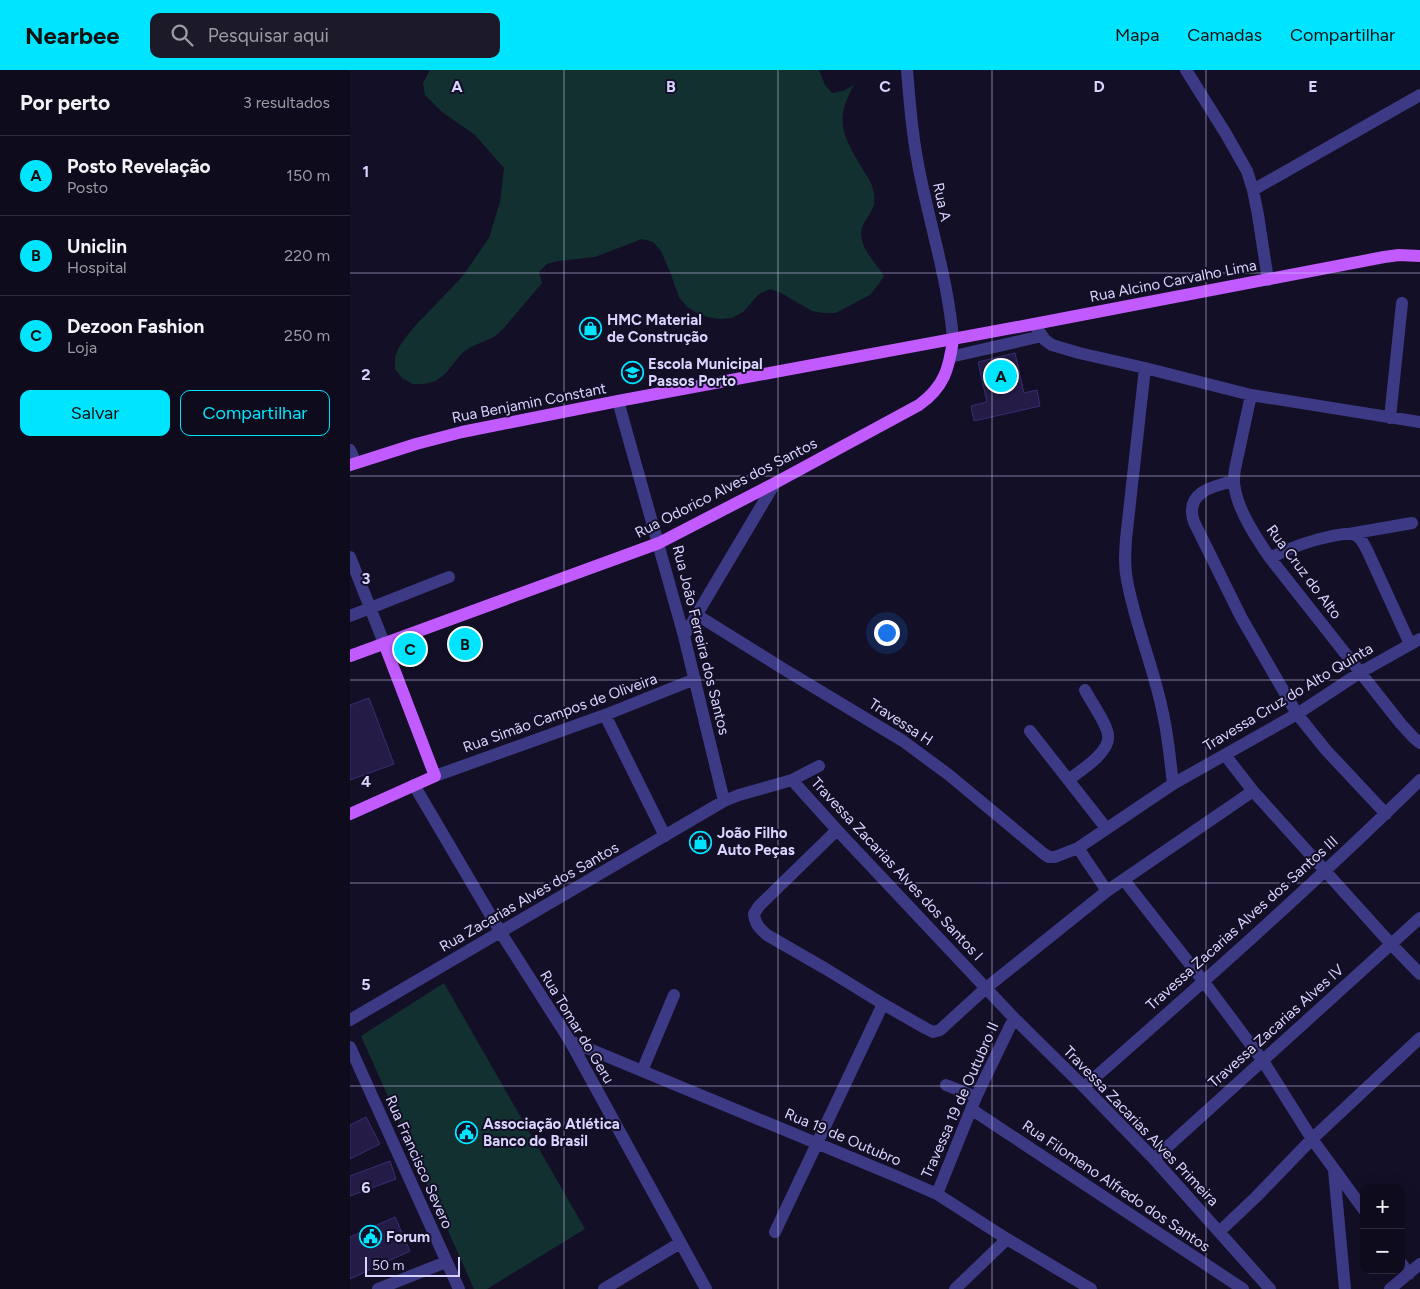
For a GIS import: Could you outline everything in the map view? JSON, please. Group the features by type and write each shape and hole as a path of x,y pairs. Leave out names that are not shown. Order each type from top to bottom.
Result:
{"main road":[{"name":"Rua Alcino Carvalho Lima","path":"953,340 1399,255 1420,249"},
{"name":"Rua Alcino Carvalho Lima","path":"1399,255 1420,256"},
{"name":"Rua Odorico Alves dos Santos","path":"350,656 659,543 775,483 919,405 930,397 939,388 944,378 953,340"},
{"name":"Rua Benjamin Constant","path":"353,464 462,432 618,401 953,340"},
{"path":"350,814 435,776 384,644"}],"street":[{"name":"Rua A","path":"908,70 915,152 949,308 953,340"},
{"path":"1191,72 1238,153 1246,171 1253,190 1268,280"},
{"path":"1253,190 1420,95"},
{"path":"1390,418 1402,303"},
{"path":"1034,324 1042,336 1052,345 1061,349 1251,395 1420,422"},
{"path":"950,357 1042,336"},
{"path":"1145,368 1125,561 1132,602 1162,709 1173,784"},
{"name":"Rua Cruz do Alto","path":"1251,395 1234,481 1235,490 1247,520 1256,538 1270,558 1407,732 1420,743"},
{"name":"Rua João Ferreira dos Santos","path":"618,401 684,636 724,801"},
{"path":"350,450 353,464"},
{"path":"1234,481 1202,492 1193,503 1192,515 1241,617 1298,714 1326,750 1386,814"},
{"path":"684,636 775,483"},
{"path":"1270,558 1307,541 1412,523"},
{"path":"1349,534 1354,535 1364,543 1415,641"},
{"path":"350,557 384,644"},
{"path":"350,616 449,577"},
{"name":"Travessa H","path":"697,615 903,742 949,776 1044,854 1055,857 1078,848 1106,828"},
{"name":"Travessa Cruz do Alto Quinta","path":"1106,828 1173,784 1298,714 1361,672 1415,641"},
{"name":"Rua Simão Campos de Oliveira","path":"435,776 606,715 695,679"},
{"path":"1068,780 1101,754 1106,748 1108,741 1105,726 1085,690"},
{"path":"606,715 665,836"},
{"path":"1030,731 1106,828"},
{"path":"1225,755 1253,791 1324,871 1420,974"},
{"path":"792,780 819,766"},
{"name":"Travessa Zacarias Alves dos Santos I","path":"724,801 792,780 986,988"},
{"name":"Travessa Zacarias Alves dos Santos III","path":"1084,1087 1204,982 1419,783"},
{"name":"Rua Tomar do Geru","path":"414,784 501,933 570,1042 706,1289"},
{"path":"837,830 759,906 754,914 755,922 767,935 826,968 929,1031 936,1032 986,988 1107,891 1253,791"},
{"name":"Rua Zacarias Alves dos Santos","path":"350,1020 724,801"},
{"path":"1078,848 1107,891"},
{"path":"1124,880 1263,1061 1312,1139 1360,1204"},
{"name":"Travessa Zacarias Alves IV","path":"1154,1159 1420,918"},
{"name":"Travessa Zacarias Alves Primeira","path":"986,988 1154,1159 1270,1289"},
{"path":"642,1071 674,995"},
{"path":"775,1232 883,1004"},
{"name":"Travessa 19 de Outubro II","path":"937,1194 974,1103 1014,1018"},
{"path":"1219,1232 1312,1139 1420,1038"},
{"name":"Rua 19 de Outubro","path":"570,1042 937,1194 1007,1239 1091,1289"},
{"name":"Rua Francisco Severo","path":"350,1047 459,1289"},
{"name":"Rua Filomeno Alfredo dos Santos","path":"946,1085 1243,1289"},
{"path":"1334,1168 1345,1289"},
{"path":"955,1289 1007,1239"},
{"path":"604,1289 680,1243"},
{"path":"378,1289 446,1262"},
{"path":"1390,1289 1420,1264"},
{"path":"1405,1268 1409,1274"}],"green space":[{"path":"430,70 819,70 825,85 832,93 843,91 854,85 844,109 844,129 851,148 873,187 874,204 863,225 861,235 866,250 884,276 870,295 836,313 812,311 781,293 770,289 759,294 743,312 732,318 720,319 707,317 687,307 679,297 661,251 653,242 642,239 595,257 547,264 539,272 542,283 503,329 494,337 471,347 461,354 446,373 436,381 413,384 402,378 395,369 395,357 399,347 414,327 462,277 489,238 500,202 504,168 475,135 442,112 425,95 423,83"},
{"name":"Associação Atlética Banco do Brasil","path":"444,983 585,1229 487,1289 474,1289 361,1036"}],"building":[{"path":"1015,353 1024,393 1037,390 1040,406 974,421 971,406 987,402 978,362"},
{"path":"369,698 394,764 350,780 350,705"},
{"path":"366,1117 380,1144 350,1159 350,1125"},
{"path":"390,1161 396,1179 350,1196 350,1176"},
{"path":"395,1217 410,1251 350,1279 350,1237"}],"place":[{"name":"HMC Material de Construção","path":"591,329"},
{"name":"Escola Municipal Passos Porto","path":"632,373"},
{"name":"Posto Revelação","path":"1001,376"},
{"name":"Uniclin","path":"465,644"},
{"name":"Dezoon Fashion","path":"410,649"},
{"name":"João Filho Auto Peças","path":"701,842"},
{"name":"Associação Atlética Banco do Brasil","path":"467,1133"},
{"name":"Forum","path":"370,1237"}]}
